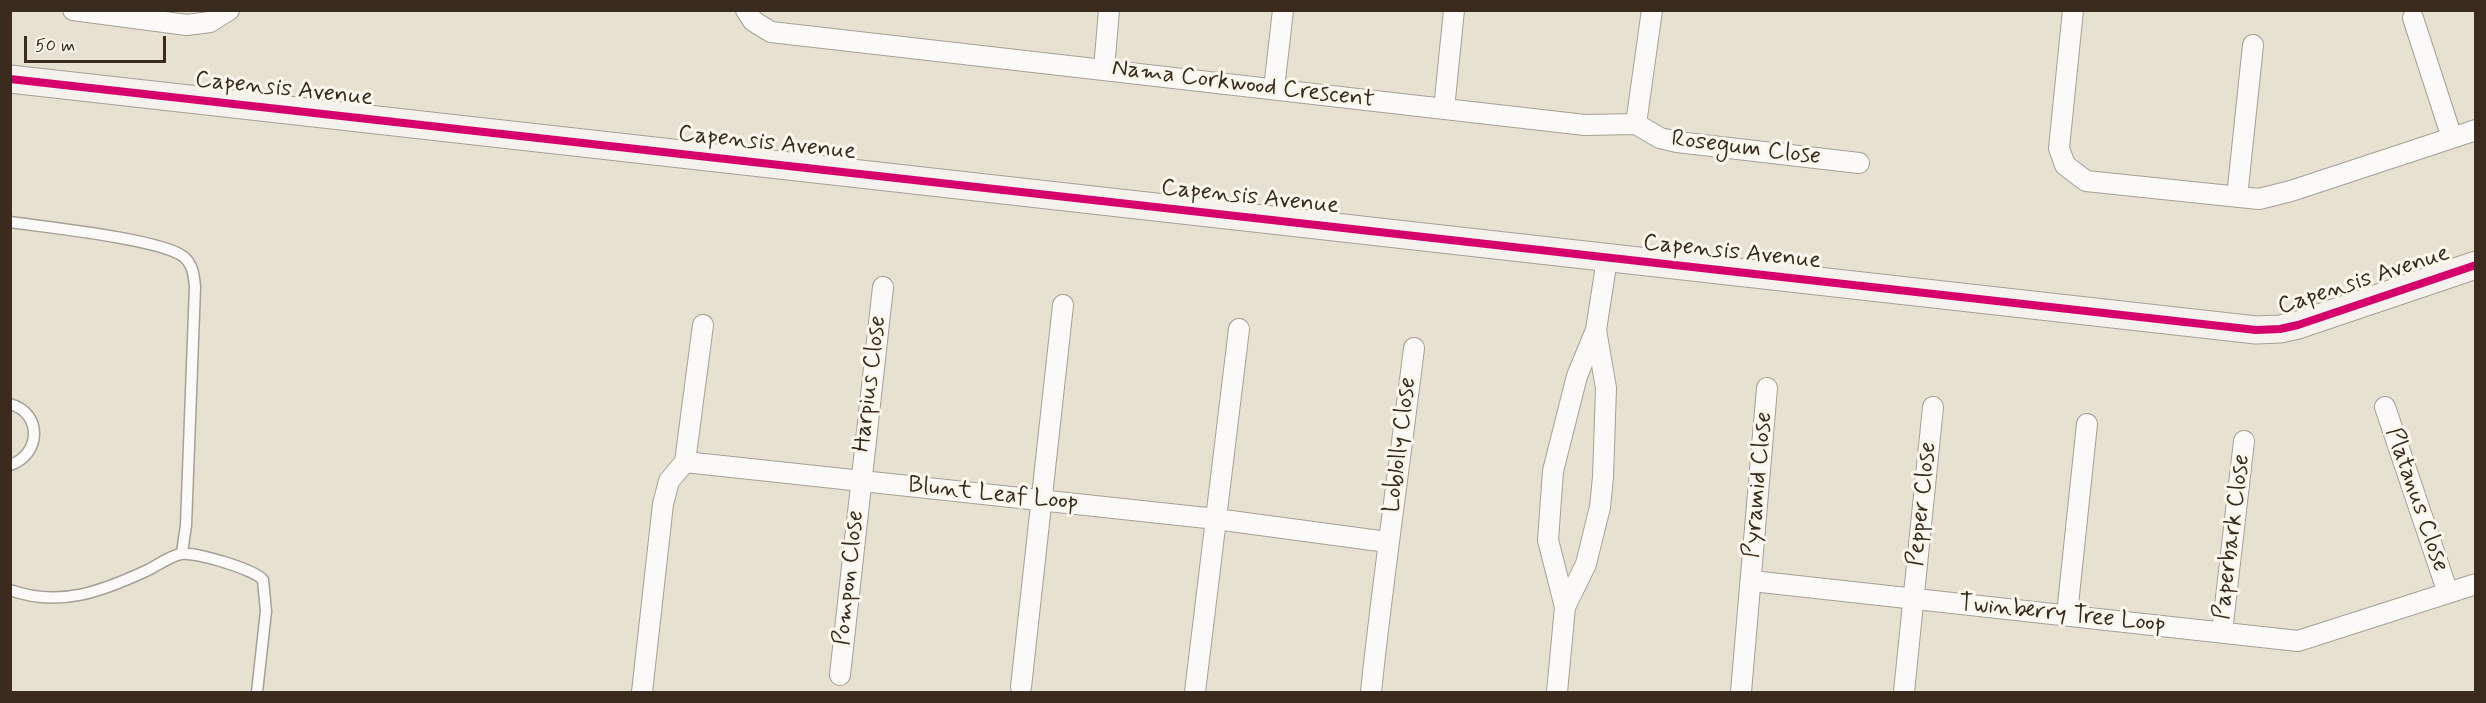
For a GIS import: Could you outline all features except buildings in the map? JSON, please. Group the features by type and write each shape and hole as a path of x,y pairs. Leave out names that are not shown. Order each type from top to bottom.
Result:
{"street":[{"path":"73,10 188,25 210,22 229,10"},
{"name":"Nama Corkwood Crescent","path":"746,10 753,21 771,32 1585,125 1636,124"},
{"path":"1104,69 1109,10"},
{"path":"1274,89 1283,10"},
{"path":"1444,109 1454,10"},
{"path":"1636,124 1652,10"},
{"path":"2073,10 2059,131 2062,158 2070,171 2086,181 2237,197 2274,197 2475,130"},
{"path":"2413,18 2452,138"},
{"path":"2237,197 2253,45"},
{"name":"Capensis Avenue","path":"10,79 1607,259 2270,330 2298,325 2475,265"},
{"name":"Rosegum Close","path":"1636,124 1660,138 1677,142 1859,163"},
{"path":"1557,693 1565,607 1548,540 1552,471 1577,376 1596,330 1607,259"},
{"name":"Harpius Close","path":"860,481 883,287"},
{"path":"1021,687 1063,305"},
{"path":"642,693 663,504 669,481 685,462 703,325"},
{"path":"1195,693 1239,330"},
{"path":"1565,607 1586,564 1600,507 1604,477 1606,388 1596,330"},
{"name":"Loblolly Close","path":"1387,542 1397,486 1414,348"},
{"name":"Pyramid Close","path":"1752,581 1754,522 1767,388"},
{"name":"Pepper Close","path":"1904,693 1933,407"},
{"name":"Platanus Close","path":"2385,407 2448,593"},
{"path":"2067,614 2087,424"},
{"name":"Paperbark Close","path":"2222,632 2244,441"},
{"name":"Blunt Leaf Loop","path":"685,462 1216,519 1387,542"},
{"name":"Pompon Close","path":"840,675 860,481"},
{"path":"1371,693 1387,542"},
{"path":"1741,693 1752,581"},
{"name":"Twinberry Tree Loop","path":"1752,581 2298,641 2475,584"}],"lane":[{"path":"10,222 157,246 182,256 189,263 195,287 186,525 182,553"},
{"path":"10,404 24,411 31,418 35,439 26,457 10,465"},
{"path":"10,590 41,598 80,597 113,586 182,553 254,571 263,580 266,611 256,693"}],"cycle path":[{"path":"10,79 2256,330 2280,329 2298,325 2476,265"}]}
